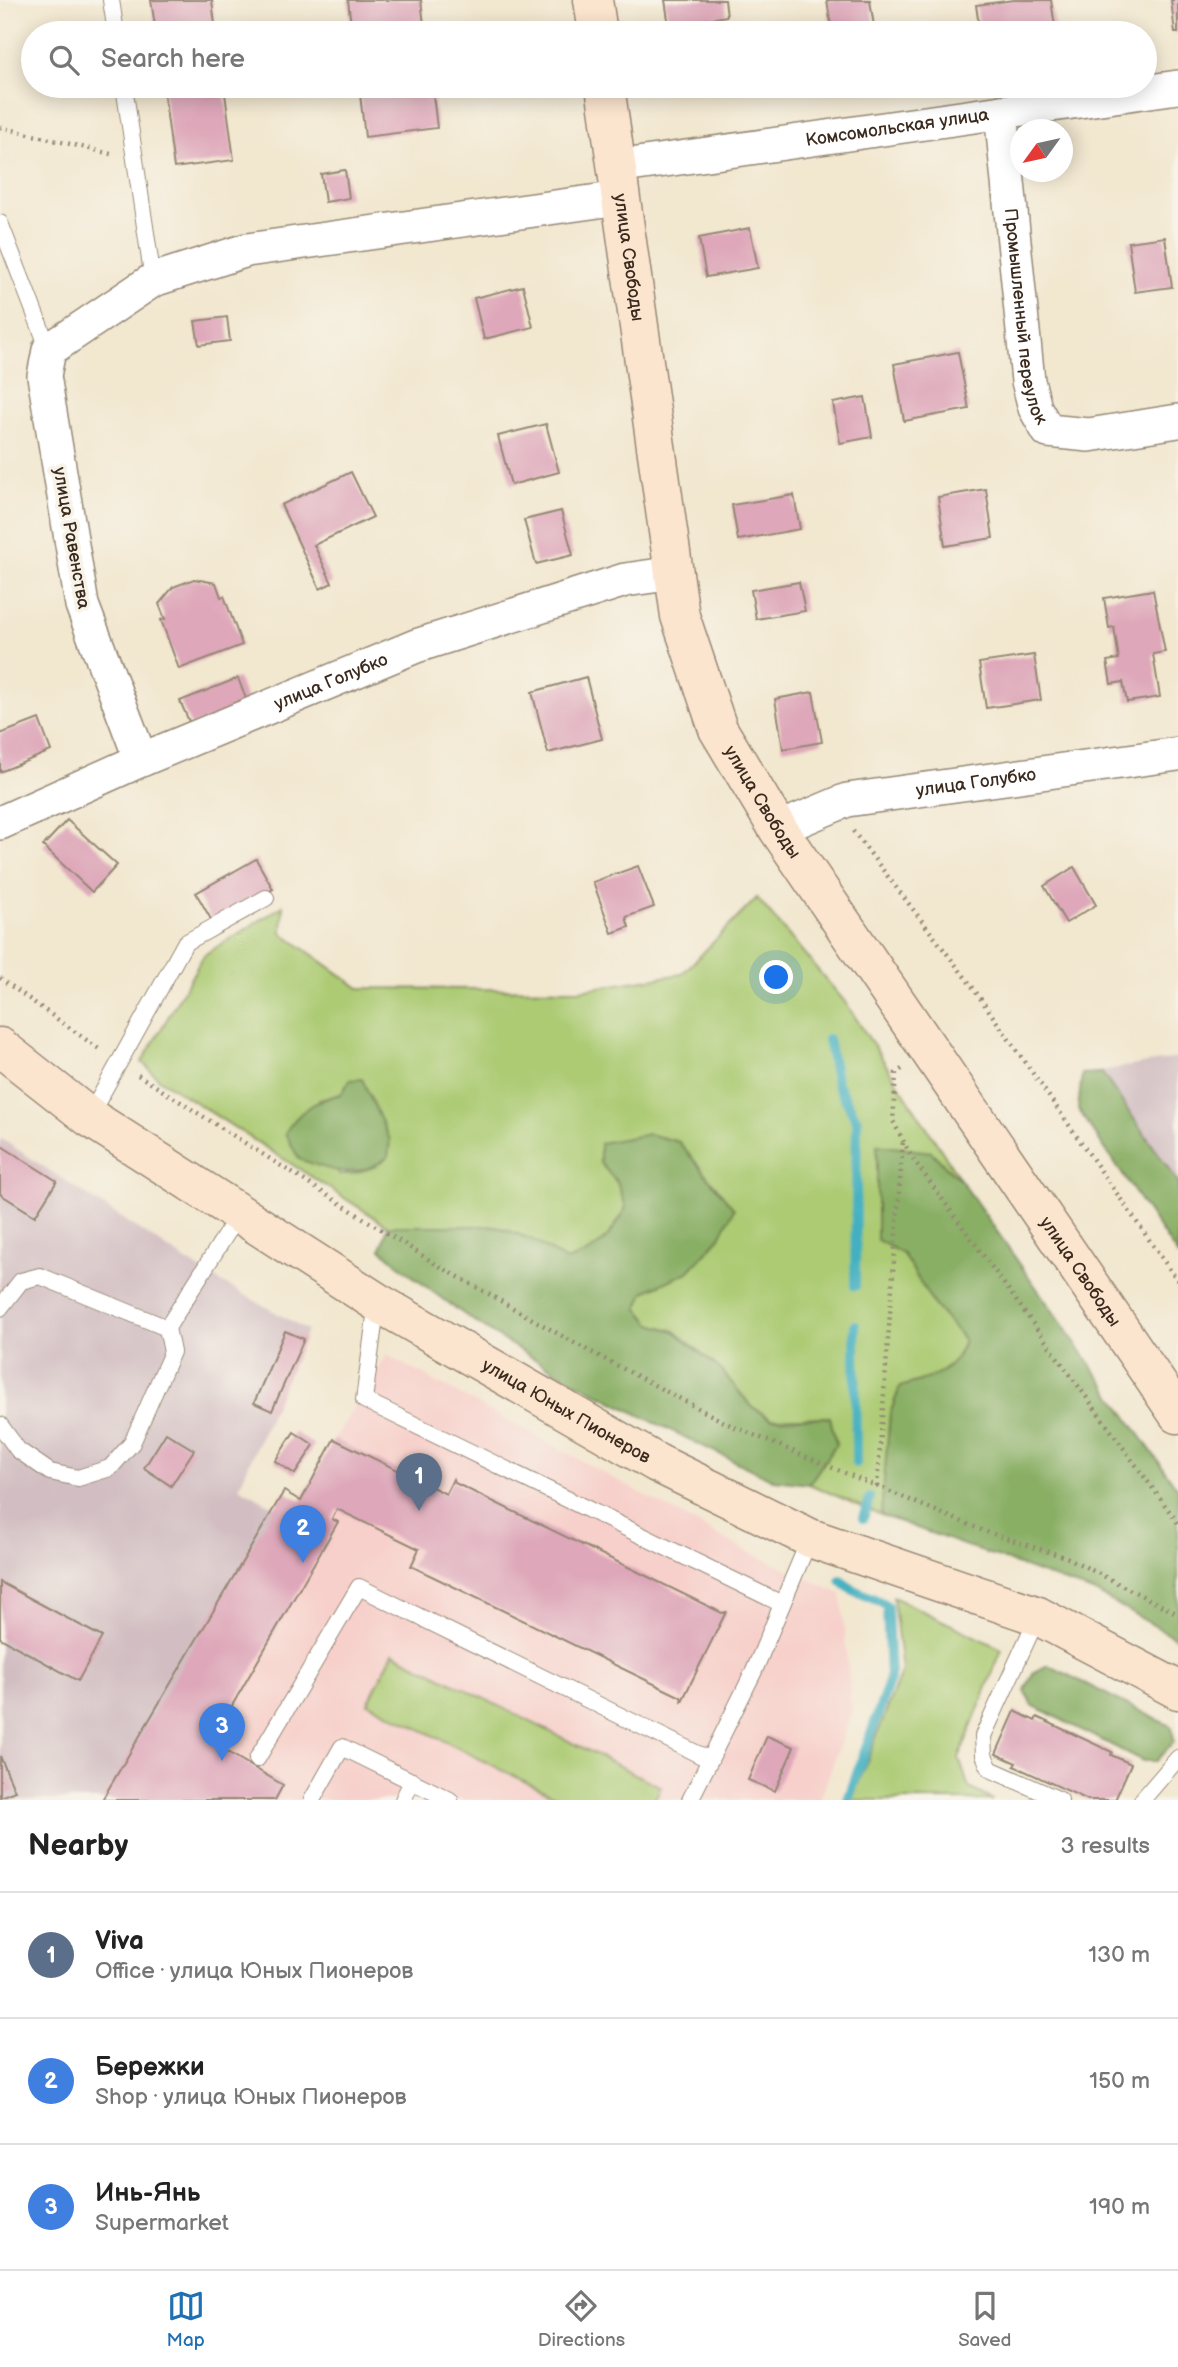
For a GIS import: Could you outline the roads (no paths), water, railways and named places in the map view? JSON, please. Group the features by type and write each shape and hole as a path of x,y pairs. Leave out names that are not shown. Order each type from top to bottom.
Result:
{"main road":[{"path":"593,0 596,21"},
{"name":"улица Свободы","path":"607,98 680,616 718,729 778,830 1178,1414"},
{"name":"улица Юных Пионеров","path":"0,1047 89,1117 377,1303 657,1463 810,1538 1038,1616 1178,1690"}],"street":[{"name":"Комсомольская улица","path":"1157,90 1178,87"},
{"name":"Комсомольская улица","path":"49,350 153,280 247,250 1002,112 1101,98"},
{"name":"Промышленный переулок","path":"1002,112 1028,381 1035,408 1048,431 1089,435 1178,421"},
{"name":"улица Равенства","path":"49,350 44,376 82,606 141,760"},
{"name":"улица Голубко","path":"0,823 141,760 416,646 625,580 674,573"},
{"name":"улица Голубко","path":"778,830 847,800 1178,754"}],"lane":[{"path":"111,0 114,21"},
{"path":"126,98 153,280"},
{"path":"0,223 49,350"},
{"path":"89,1117 185,943 266,898"},
{"path":"0,1425 18,1450 50,1472 78,1478 110,1468 132,1443 172,1352 167,1328 239,1214"},
{"path":"0,1308 21,1280 40,1276 167,1328"},
{"path":"377,1303 365,1400 782,1604"},
{"path":"690,1800 810,1538"},
{"path":"257,1759 359,1587 710,1760"},
{"path":"1038,1616 983,1736 984,1755 990,1769 1060,1800"},
{"path":"312,1800 342,1747 450,1800"},
{"path":"1142,1800 1178,1758"},
{"path":"403,1800 412,1781"}],"waterway":[{"path":"828,1039 837,1084 857,1120 855,1286"},
{"path":"855,1325 856,1463"},
{"path":"863,1518 870,1498"},
{"path":"841,1580 887,1606 890,1679 848,1800"}],"place":[{"name":"Viva","path":"419,1511"},
{"name":"Бережки","path":"303,1563"},
{"name":"Инь-Янь","path":"222,1761"}]}
